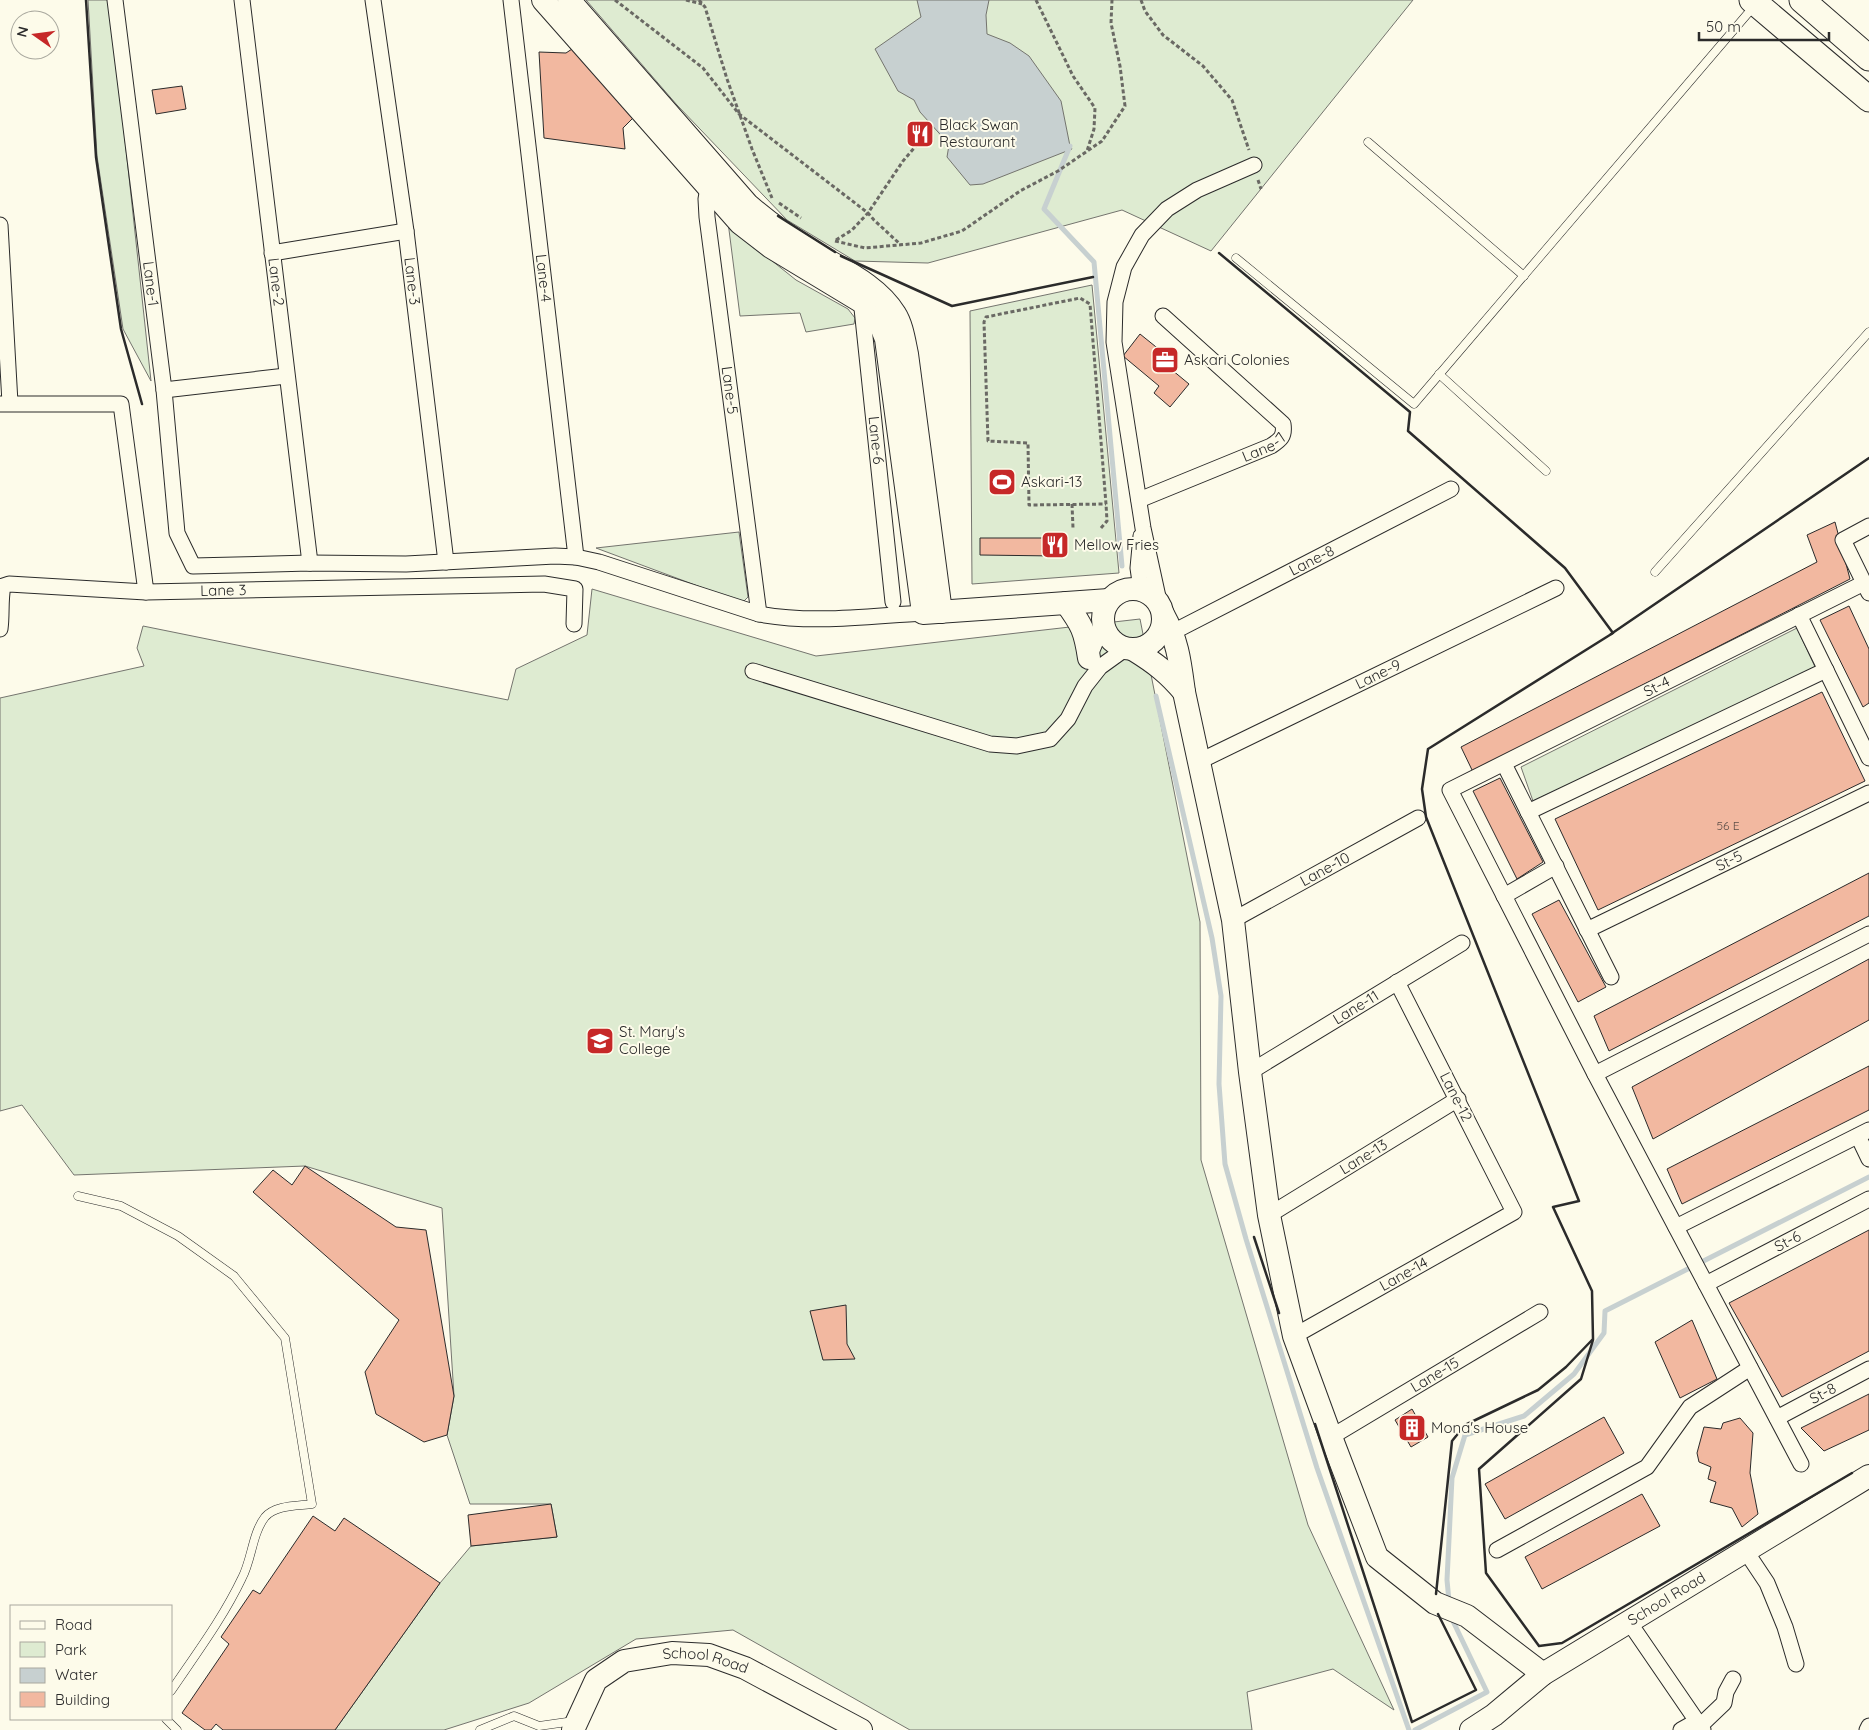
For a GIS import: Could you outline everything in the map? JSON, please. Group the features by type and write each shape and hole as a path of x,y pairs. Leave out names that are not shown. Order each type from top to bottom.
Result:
{"main road":[{"path":"1802,0 1869,58"},
{"path":"1754,2 1869,98"}],"street":[{"name":"Lane-1","path":"115,0 164,390 177,533 192,566 310,563"},
{"name":"Lane-2","path":"242,0 310,563"},
{"name":"Lane-3","path":"373,0 406,231 446,562"},
{"name":"Lane-4","path":"511,0 576,557"},
{"path":"543,0 710,176"},
{"path":"569,0 710,176 740,223 771,247 861,291 878,319 886,339 932,613"},
{"path":"1254,165 1197,190 1166,209 1142,235 1124,267 1114,302 1114,342 1143,528 1165,617 1179,658 1184,692 1234,920 1250,1072 1269,1215 1294,1336 1377,1557 1435,1602 1467,1616 1543,1674"},
{"name":"Lane-5","path":"710,176 707,217 759,614"},
{"path":"0,225 5,403 122,404 146,592 9,584 3,586 1,593 2,619 0,629"},
{"path":"272,253 406,231"},
{"name":"Lane-6","path":"861,291 893,602"},
{"name":"Lane-7","path":"1139,500 1270,446 1282,438 1284,432 1283,424 1163,316"},
{"path":"164,390 286,376"},
{"name":"Lane-8","path":"1165,617 1451,489"},
{"path":"1866,588 1842,540 1869,526"},
{"path":"1141,589 1139,551 1143,528"},
{"path":"310,563 406,564 555,556 576,557 599,562 759,614 781,618 813,619 932,613 1109,600"},
{"name":"Lane 3","path":"146,592 544,584 575,590 574,624"},
{"name":"Lane-9","path":"1200,761 1556,588"},
{"name":"St-4","path":"1504,896 1450,790 1799,615 1866,588"},
{"path":"754,671 990,744 1018,746 1050,740 1068,719 1084,686 1100,667 1129,649 1142,648 1156,639 1165,617 1155,598 1141,589 1123,590 1109,600 1102,615 1102,624 1089,658 1084,686"},
{"path":"1066,603 1085,634 1089,658"},
{"path":"1799,615 1826,670 1862,727 1869,758"},
{"path":"1102,624 1110,640 1154,662 1167,672 1184,692"},
{"path":"1528,812 1826,670"},
{"path":"1504,764 1611,977"},
{"name":"St-5","path":"1587,930 1869,793"},
{"name":"Lane-10","path":"1234,920 1418,818"},
{"path":"1556,866 1504,896 1595,1074 1801,1464"},
{"path":"1595,1074 1869,934"},
{"name":"Lane-11","path":"1250,1072 1462,943"},
{"name":"Lane-12","path":"1397,982 1514,1212"},
{"name":"Lane-13","path":"1269,1215 1458,1099"},
{"path":"1676,1227 1863,1133 1869,1159"},
{"name":"St-6","path":"1706,1284 1869,1199"},
{"name":"Lane-14","path":"1294,1336 1514,1212"},
{"name":"Lane-15","path":"1331,1437 1540,1312"},
{"path":"1496,1550 1647,1467 1690,1407 1750,1368"},
{"name":"St-8","path":"1777,1418 1869,1369"},
{"name":"School Road","path":"1472,1730 1494,1715 1543,1674 1869,1476"},
{"path":"1745,1550 1768,1583 1796,1664"},
{"path":"1629,1622 1700,1726"},
{"name":"School Road","path":"574,1725 596,1680 624,1661 672,1653 710,1655 745,1668 860,1730"},
{"path":"1681,1730 1700,1726 1724,1703 1726,1692 1733,1679"},
{"path":"1868,1730 1869,1726"}],"lane":[{"path":"1236,258 1414,404 1754,2"},
{"path":"1368,142 1524,276"},
{"path":"1654,572 1869,332"},
{"path":"1440,374 1546,471"},
{"path":"78,1196 121,1206 178,1236 234,1276 285,1338 312,1504 281,1508 265,1517 258,1531 244,1575 230,1602 172,1689"},
{"path":"480,1730 514,1716 539,1726 574,1725"},
{"path":"167,1720 177,1730"}],"path":[{"path":"615,0 704,68 739,114 868,213 902,245"},
{"path":"686,0 702,4"},
{"path":"699,0 705,7 739,114 772,197 807,223"},
{"path":"1036,0 1073,76 1094,108 1094,129 1086,151"},
{"path":"828,236 835,241 865,248 921,243 962,231 1020,191 1058,171 1102,140 1125,106 1120,66 1111,23 1112,0"},
{"path":"1141,0 1144,11 1163,35 1202,66 1232,100 1261,189"},
{"path":"835,241 852,230 868,213 904,161 927,133"},
{"path":"1102,528 1107,521 1106,504 1090,304 1080,298 986,317 984,322 988,441 1028,442 1029,505 1106,504"},
{"path":"1072,504 1073,528"}],"green space":[{"path":"88,0 110,0 151,381 123,329 97,156"},
{"path":"586,0 1413,0 1211,251 1122,210 928,263 855,261 787,220 677,105"},
{"path":"728,222 751,244 796,280 848,309 855,318 854,324 806,332 800,313 740,316"},
{"path":"1092,285 1119,573 972,584 970,311"},
{"path":"739,532 748,597 744,601 738,601 596,548"},
{"name":"St. Mary's College","path":"592,589 816,656 1140,619 1200,922 1201,1160 1308,1525 1394,1710 1333,1669 1247,1692 1252,1730 910,1730 733,1630 636,1639 529,1703 444,1730 335,1730 440,1583 471,1546 557,1537 551,1504 470,1504 447,1435 454,1396 442,1208 305,1166 74,1175 22,1105 0,1111 0,698 144,666 137,648 143,626 508,700 516,669 587,635"},
{"path":"1797,628 1816,669 1533,801 1521,767"}],"water":[{"path":"917,0 989,0 986,15 987,34 1010,43 1029,56 1061,101 1072,149 983,184 970,185 947,157 949,145 947,142 920,112 914,100 898,91 875,49 921,17"}],"building":[{"path":"575,47 633,118 623,128 625,149 544,138 539,52 566,53"},
{"path":"182,86 186,109 156,114 152,90"},
{"path":"1140,334 1171,359 1166,365 1189,384 1170,407 1154,393 1159,386 1123,356"},
{"path":"1835,522 1850,579 1473,772 1461,747 1817,562 1807,535"},
{"path":"980,538 1055,538 1055,556 980,555"},
{"path":"1849,606 1869,649 1869,703 1863,707 1820,620"},
{"path":"1822,692 1865,781 1598,910 1555,819"},
{"path":"1500,778 1543,862 1517,879 1473,791"},
{"path":"1869,873 1869,916 1609,1051 1594,1016"},
{"path":"1559,900 1606,987 1578,1002 1532,914"},
{"path":"1869,959 1869,1020 1653,1139 1632,1087"},
{"path":"1869,1066 1869,1110 1682,1204 1667,1169"},
{"path":"305,1166 396,1227 426,1230 454,1396 447,1435 424,1442 376,1414 365,1372 399,1320 253,1192 273,1170 292,1185"},
{"path":"1869,1230 1869,1351 1782,1397 1729,1303"},
{"path":"846,1305 847,1344 855,1359 823,1360 810,1311"},
{"path":"1692,1320 1717,1379 1680,1398 1655,1342"},
{"path":"1869,1394 1869,1430 1824,1451 1801,1428"},
{"name":"Mona's House","path":"1412,1409 1428,1437 1411,1447 1395,1420"},
{"path":"1604,1417 1624,1453 1505,1519 1485,1484"},
{"path":"1740,1418 1753,1433 1750,1473 1758,1514 1742,1527 1732,1508 1710,1502 1716,1482 1708,1479 1711,1467 1699,1462 1697,1453 1704,1427 1721,1429 1723,1423"},
{"path":"1642,1494 1660,1526 1542,1589 1525,1557"},
{"path":"551,1504 557,1537 471,1546 468,1515"},
{"path":"313,1516 335,1531 344,1518 440,1583 335,1730 223,1730 216,1724 211,1730 205,1730 182,1713 229,1644 221,1637 253,1590 260,1594"}],"waterway":[{"path":"1070,146 1044,209 1094,262 1122,566"},
{"path":"1156,696 1212,938 1221,996 1219,1084 1225,1164 1246,1239 1317,1468 1409,1730"},
{"path":"1449,1601 1447,1580 1452,1478 1465,1435 1524,1416 1574,1374 1604,1333 1605,1311 1869,1177"},
{"path":"1415,1730 1487,1692 1451,1617"}],"wall":[{"path":"86,0 96,157 121,329 142,404"},
{"path":"778,216 835,252"},
{"path":"1219,253 1410,412 1408,431 1565,568 1613,633 1428,749 1422,789 1426,817 1579,1201 1553,1207 1592,1291 1593,1339 1566,1367 1538,1390 1465,1425 1452,1441 1436,1594"},
{"path":"841,256 952,306 1093,277"},
{"path":"1611,634 1869,458"},
{"path":"1254,1237 1279,1313"},
{"path":"1593,1340 1581,1379 1479,1469 1486,1573 1539,1646 1562,1643 1852,1473"},
{"path":"1315,1424 1412,1722 1476,1690 1438,1614"}],"place":[{"name":"Black Swan Restaurant","path":"920,134"},
{"name":"Askari Colonies","path":"1165,360"},
{"name":"Askari-13","path":"1002,482"},
{"name":"Mellow Fries","path":"1055,545"},
{"name":"St. Mary's College","path":"600,1041"},
{"name":"Mona's House","path":"1412,1428"}]}
